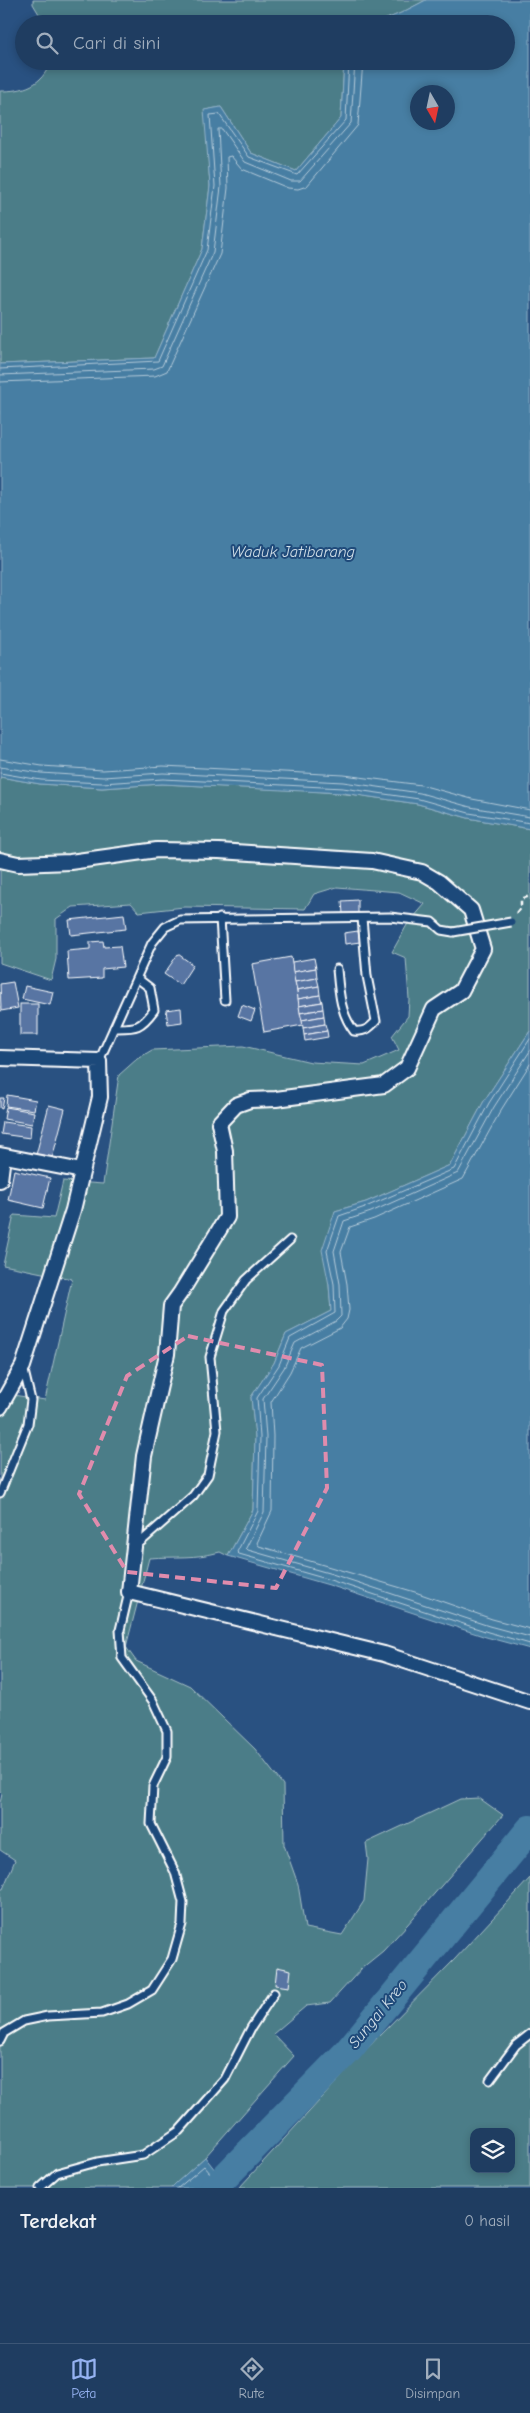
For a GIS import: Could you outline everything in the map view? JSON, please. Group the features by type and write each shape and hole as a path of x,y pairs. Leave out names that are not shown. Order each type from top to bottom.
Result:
{"street":[{"path":"0,860 18,864 70,862 157,850 219,851 372,861 422,872 439,882 471,910 483,949 462,991 434,1009 407,1068 384,1085 250,1100 236,1105 219,1123 225,1151 227,1217 171,1306 167,1354 144,1456 134,1547 132,1593 384,1654 530,1702"},
{"path":"0,1058 99,1061 100,1096 73,1210 23,1366 0,1407"},
{"path":"0,1180 1,1155 82,1171"}],"lane":[{"path":"99,1061 152,943 165,926 180,920 390,917 432,922 441,930 453,932 511,922"},
{"path":"220,918 225,1000"},
{"path":"337,970 340,1000 347,1022 354,1031 361,1032 370,1028 376,1022 367,976 362,918"},
{"path":"114,1028 136,1028 144,1023 154,1010 150,988 137,978"},
{"path":"134,1547 193,1496 208,1476 217,1431 210,1357 224,1311 246,1280 290,1240"},
{"path":"0,1493 28,1424 31,1400 23,1366"},
{"path":"0,2041 4,2033 24,2021 48,2016 102,2013 128,2004 152,1990 172,1959 182,1924 183,1902 175,1872 151,1824 153,1786 167,1757 167,1732 153,1701 122,1658 120,1630 132,1593"},
{"path":"40,2188 57,2173 97,2162 143,2155 179,2131 225,2079 251,2028 274,1992"},
{"path":"490,2080 516,2045 530,2034"}],"path":[{"path":"511,922 514,914 521,907 521,899 530,896"}],"highlighted area":[{"path":"188,1336 322,1365 327,1488 276,1588 127,1572 79,1494 127,1376"}],"green space":[{"path":"33,0 426,0 396,15 40,15 33,4"},
{"path":"46,70 344,70 341,118 296,171 251,153 221,107 205,110 210,186 202,249 154,358 0,364 0,91 24,88 43,76"},
{"path":"0,777 40,784 102,788 162,784 357,795 418,804 468,818 530,829 530,1031 484,1101 450,1165 366,1202 335,1211 329,1285 331,1311 286,1334 274,1363 251,1397 255,1437 253,1510 228,1556 220,1552 193,1556 149,1558 126,1647 136,1661 190,1686 255,1749 283,1785 284,1845 298,1884 305,1928 342,1935 364,1901 368,1859 366,1843 460,1799 479,1798 503,1815 407,1925 383,1951 362,1968 330,2003 306,2006 273,2034 294,2056 205,2157 171,2188 0,2188 0,1889 3,1889 15,1860 0,1850 0,1803 2,1794 0,1792 0,1393 45,1400 72,1279 3,1265 14,1215 54,1218 63,1181 103,1184 119,1075 137,1059 152,1050 243,1046 311,1062 364,1065 399,1050 392,1036 408,1016 409,999 406,958 392,952 407,925 425,904 399,892 337,887 314,894 305,909 184,907 139,912 131,903 73,907 56,919 56,959 51,980 0,963"},
{"path":"530,1878 530,2188 239,2188 378,2037 455,1959"}],"water":[{"name":"Waduk Jatibarang","path":"426,0 530,0 530,829 468,818 418,804 343,793 162,784 102,788 40,784 0,777 0,364 154,358 202,249 210,186 204,110 221,107 251,153 296,171 341,118 344,70 515,70 515,15 396,15"},
{"path":"530,1031 530,1649 486,1637 329,1585 228,1556 253,1510 255,1437 251,1397 274,1363 286,1334 331,1311 329,1285 322,1250 335,1211 366,1202 450,1165 484,1101"},
{"path":"205,2157 229,2188 171,2188 175,2184"}],"building":[{"path":"358,900 358,913 343,914 342,901"},
{"path":"124,914 126,929 71,935 69,920"},
{"path":"358,931 360,942 345,944 344,933"},
{"path":"103,941 104,947 120,946 123,967 102,969 102,978 69,980 67,951 90,949 90,942"},
{"path":"178,954 193,965 180,985 164,974"},
{"path":"291,957 303,1025 264,1032 252,964"},
{"path":"314,958 316,968 293,972 292,962"},
{"path":"316,968 317,978 295,982 293,972"},
{"path":"317,978 319,986 297,990 295,982"},
{"path":"13,982 18,1008 1,1011 0,984"},
{"path":"25,986 53,992 50,1005 22,999"},
{"path":"319,986 320,995 298,999 297,990"},
{"path":"320,995 322,1002 299,1006 298,999"},
{"path":"322,1002 323,1009 300,1013 299,1006"},
{"path":"20,1004 38,1004 38,1035 20,1035"},
{"path":"242,1005 255,1010 251,1021 238,1016"},
{"path":"181,1008 182,1022 168,1024 166,1010"},
{"path":"323,1009 324,1016 302,1020 300,1013"},
{"path":"324,1016 325,1024 303,1028 302,1020"},
{"path":"325,1024 327,1031 304,1035 303,1028"},
{"path":"327,1031 328,1037 305,1041 304,1035"},
{"path":"7,1095 36,1100 34,1110 6,1106"},
{"path":"0,1098 4,1098 2,1109 0,1108"},
{"path":"49,1105 65,1109 52,1159 36,1155"},
{"path":"6,1107 34,1112 32,1124 4,1119"},
{"path":"3,1122 31,1126 30,1138 1,1134"},
{"path":"14,1170 50,1178 43,1208 8,1200"},
{"path":"277,1967 291,1970 289,1987 275,1985"}],"waterway":[{"name":"Sungai Kreo","path":"214,2188 348,2051 530,1829"}]}
